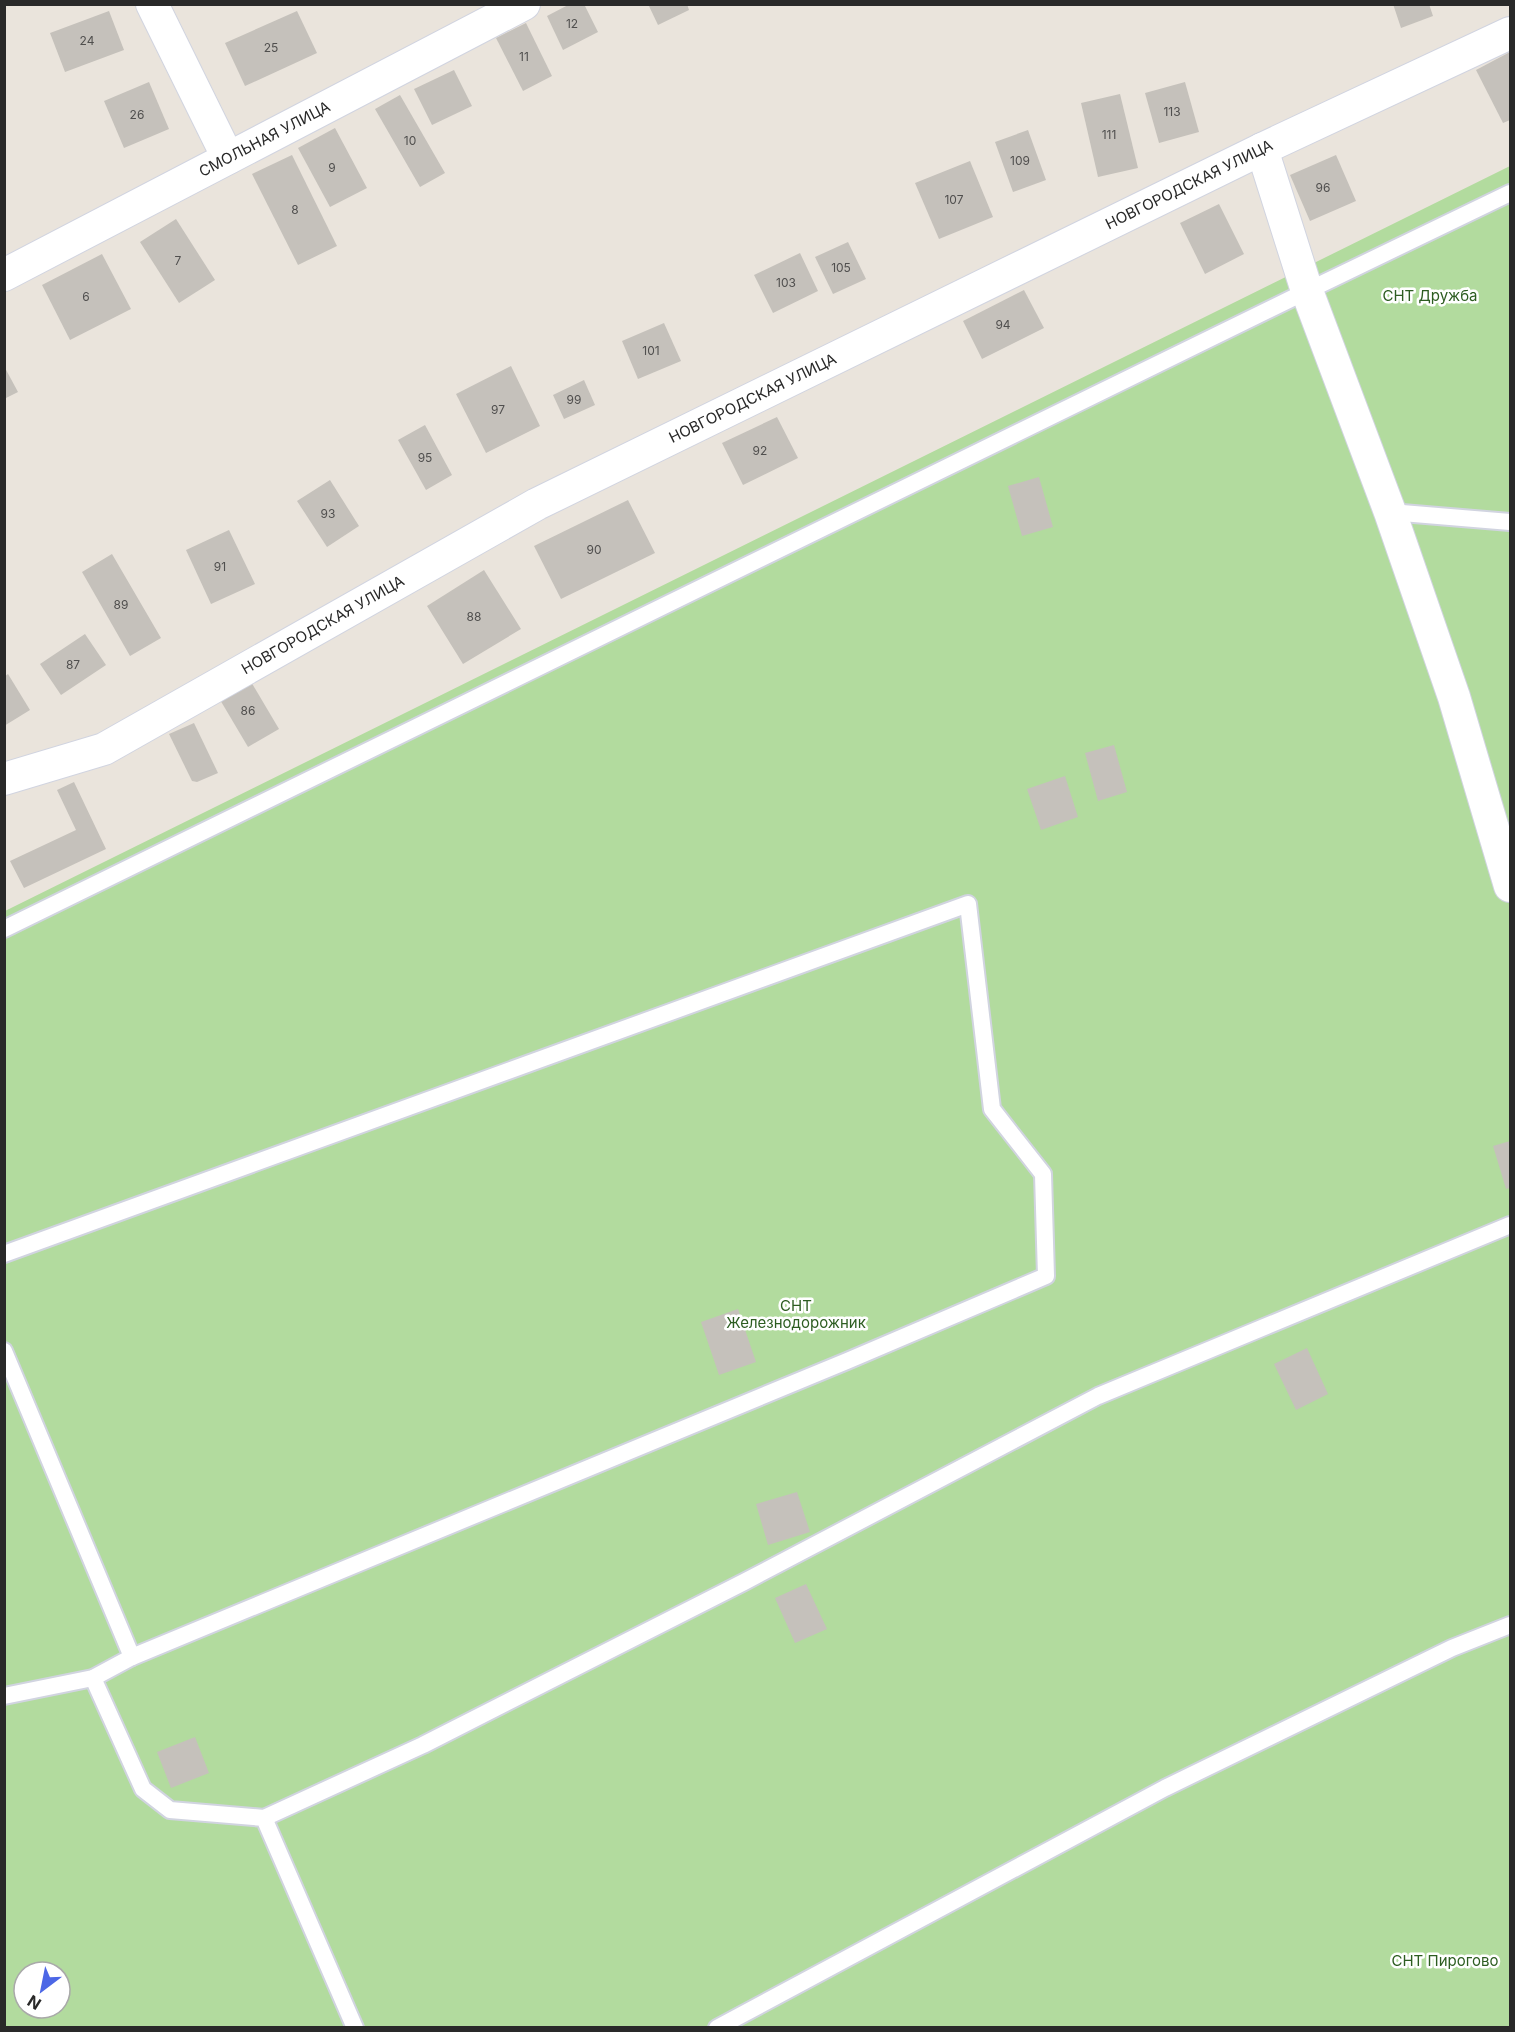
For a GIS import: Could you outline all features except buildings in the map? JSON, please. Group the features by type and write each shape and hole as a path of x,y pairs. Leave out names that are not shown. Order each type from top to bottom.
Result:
{"street":[{"path":"152,4 228,158"},
{"name":"СМОЛЬНАЯ УЛИЦА","path":"4,275 524,4"},
{"name":"НОВГОРОДСКАЯ УЛИЦА","path":"4,779 104,749 537,504 1262,149 1510,33"},
{"path":"1262,149 1307,291 1390,512 1454,697 1510,886"}],"lane":[{"path":"4,929 1510,193"},
{"path":"1390,512 1510,522"},
{"path":"4,1254 968,904 992,1109 1043,1174 1046,1276 836,1366 132,1658 93,1678 4,1696"},
{"path":"93,1678 143,1789 170,1810 264,1818 423,1745 744,1582 1098,1396 1510,1225"},
{"path":"4,1351 132,1658"},
{"path":"717,2028 1165,1788 1452,1648 1510,1625"},
{"path":"264,1818 355,2028"}],"green space":[{"name":"СНТ Железнодорожник","path":"1510,166 1510,2027 5,2028 5,911"}],"park label":[{"name":"СНТ Дружба","path":"1430,296"},
{"name":"СНТ Пирогово","path":"1445,1961"}]}
